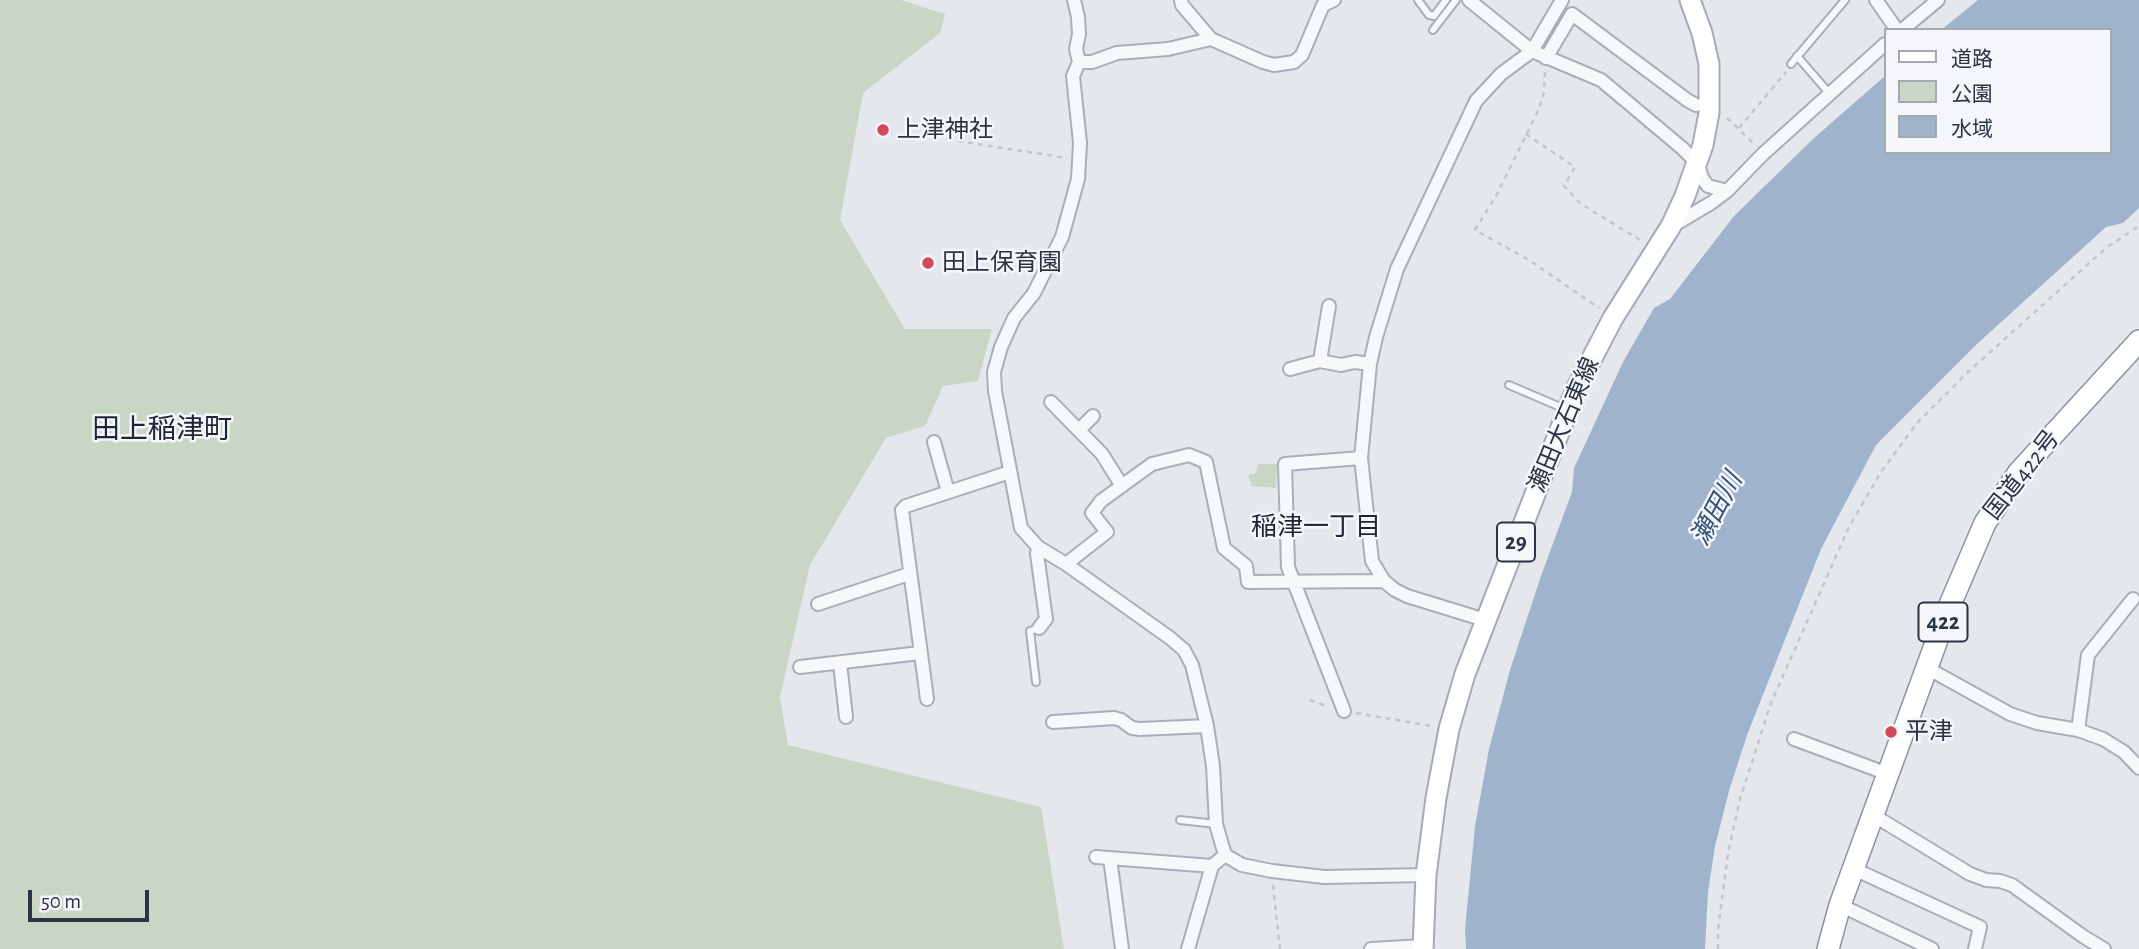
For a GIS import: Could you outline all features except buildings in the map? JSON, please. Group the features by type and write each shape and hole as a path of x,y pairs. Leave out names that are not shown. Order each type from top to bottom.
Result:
{"highway":[{"name":"国道422号","path":"1828,949 1840,905 1973,547 2001,496 2045,442 2139,341"}],"main road":[{"name":"瀬田大石東線","path":"1423,948 1426,875 1436,798 1449,729 1465,674 1588,363 1671,226 1698,164 1702,105 1709,64 1702,33 1690,0"}],"street":[{"path":"1074,0 1078,17 1076,49 1079,62 1073,76 1080,160 1062,237 1034,293 1014,318 1001,347 994,372 995,391 1021,528 1038,547 1066,564 1184,650 1192,665 1207,726 1213,766 1216,824 1225,855 1242,865 1324,877 1426,875"},
{"path":"1181,0 1182,5 1211,39 1274,65 1294,62 1302,55 1323,5 1334,0"},
{"path":"1469,0 1532,51 1601,80 1682,148 1698,164 1708,187 1727,191"},
{"path":"1485,620 1395,590 1384,581 1372,561 1361,458 1370,364 1397,269 1476,102 1501,74 1532,51 1562,0"},
{"path":"1876,0 1897,28"},
{"path":"1902,28 1938,0"},
{"path":"1546,58 1572,14 1702,105"},
{"path":"1079,62 1092,62 1117,53 1168,49 1211,39"},
{"path":"1671,226 1712,203 1727,191 1763,153 1884,45"},
{"path":"1320,361 1329,306"},
{"path":"1290,369 1320,361 1341,365 1355,362 1370,364"},
{"path":"1051,402 1102,454 1122,486"},
{"path":"1079,430 1093,416"},
{"path":"934,442 948,492"},
{"path":"1066,564 1108,532 1092,513 1101,501 1152,464 1189,455 1206,462 1224,548 1246,566 1248,582 1384,581"},
{"path":"1344,711 1287,567 1285,464 1361,458"},
{"path":"927,699 902,510 906,506 1010,472"},
{"path":"1038,547 1046,619 1039,628"},
{"path":"818,604 909,574"},
{"path":"2078,730 2088,655 2137,597"},
{"path":"800,667 920,653"},
{"path":"840,663 846,717"},
{"path":"1927,668 2010,714 2103,738 2124,752 2139,768"},
{"path":"1053,722 1114,718 1132,729 1207,726"},
{"path":"1794,739 1888,774"},
{"path":"1873,815 1970,874 2012,885 2104,949"},
{"path":"1188,949 1212,866 1225,855"},
{"path":"1096,857 1212,866"},
{"path":"1110,858 1122,949"},
{"path":"1854,869 1980,927 1975,949"},
{"path":"1840,905 1932,949"},
{"path":"1371,949 1423,948"}],"lane":[{"path":"1418,0 1429,15 1433,16 1446,0"},
{"path":"1433,30 1456,0"},
{"path":"1791,64 1845,0"},
{"path":"1797,56 1829,93"},
{"path":"1508,385 1567,411"},
{"path":"1035,682 1030,631 1039,628"},
{"path":"1180,820 1216,824"}],"path":[{"path":"1546,58 1544,92 1539,109 1497,194 1475,230 1529,260 1613,318"},
{"path":"1739,128 1791,64"},
{"path":"1702,105 1718,109 1763,153"},
{"path":"1526,134 1575,167 1564,186 1581,204 1656,250"},
{"path":"958,141 1080,160"},
{"path":"1718,949 1728,853 1740,800 1772,703 1849,527 1881,472 1917,423 1969,371 2106,248 2139,226"},
{"path":"1310,699 1344,711 1449,729"},
{"path":"1272,871 1280,949"}],"green space":[{"path":"0,0 901,0 945,14 940,33 863,93 840,220 905,329 992,329 978,381 943,386 925,426 886,438 810,565 780,697 788,745 1041,807 1064,949 0,949"},
{"path":"1258,464 1277,464 1276,488 1252,486 1248,475 1256,473"}],"water":[{"name":"瀬田川","path":"1978,0 2139,0 2139,208 2123,223 2106,227 1977,344 1876,445 1821,549 1747,735 1715,846 1708,892 1705,949 1466,949 1465,929 1475,826 1489,749 1510,670 1572,492 1574,468 1623,362 1654,308 1670,299 1734,216 1814,138 1884,77 1884,154 2111,154 2111,28 1943,28"}],"place":[{"name":"上津神社","path":"883,130"},
{"name":"田上保育園","path":"928,263"},
{"name":"平津","path":"1891,732"}],"district":[{"name":"田上稲津町","path":"162,430"},
{"name":"稲津一丁目","path":"1316,527"}]}
